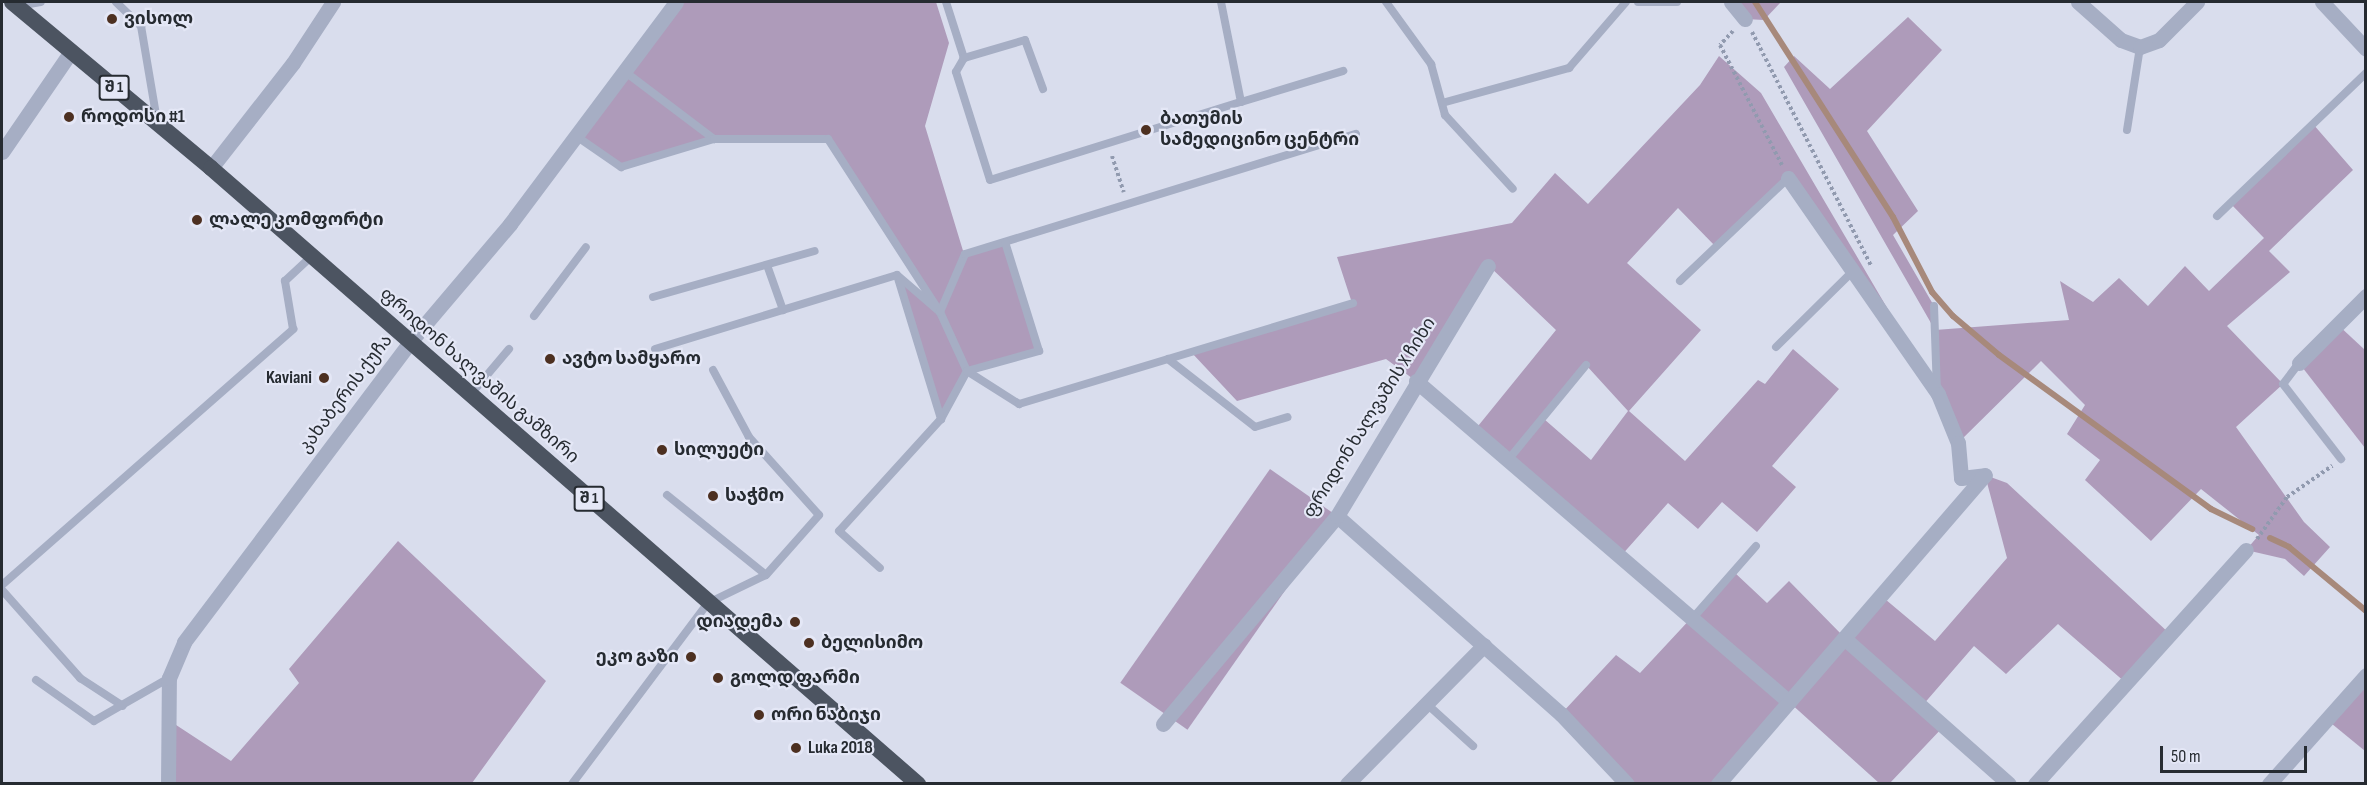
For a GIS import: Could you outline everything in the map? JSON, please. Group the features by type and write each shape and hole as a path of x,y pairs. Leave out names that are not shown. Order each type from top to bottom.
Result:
{"highway":[{"name":"ფრიდონ ხალვაშის გამზირი","path":"14,4 70,53 211,168 708,603 918,783"}],"street":[{"path":"211,168 293,63 333,2"},
{"name":"კახაბერის ქუჩა","path":"168,783 169,678 184,642 410,342 510,224 676,2"},
{"path":"1731,2 1745,19"},
{"path":"2078,2 2121,40 2140,47 2159,40 2197,2"},
{"path":"2322,2 2366,49"},
{"path":"2,152 70,53"},
{"path":"1718,783 1985,475 1961,478 1958,443 1938,394 1788,178"},
{"name":"ფრიდონ ხალვაშის X ჩიხი","path":"1163,724 1337,516 1416,381 1488,266"},
{"path":"2299,363 2366,296"},
{"path":"1416,381 1789,702"},
{"path":"1337,516 1561,714 1627,783"},
{"path":"2035,783 2246,550"},
{"path":"1844,638 2009,783"},
{"path":"1347,783 1428,705 1484,645"},
{"path":"2269,783 2366,675"}],"lane":[{"path":"14,4 41,2"},
{"path":"116,2 141,26 157,124"},
{"path":"946,2 964,58"},
{"path":"1221,2 1241,102"},
{"path":"1386,2 1431,64 1445,115 1513,189"},
{"path":"1442,103 1569,68 1626,2"},
{"path":"1638,2 1677,2"},
{"path":"1043,89 1025,40 964,58 956,72 990,180 1343,71"},
{"path":"2127,130 2140,47"},
{"path":"624,71 714,139"},
{"path":"2217,216 2366,73"},
{"path":"940,312 964,254 1356,134"},
{"path":"576,136 621,166 714,139 828,138 940,312 967,370 1019,404 1353,303"},
{"path":"1680,281 1788,178"},
{"path":"880,568 839,531 941,419 967,370 1039,351 1005,242"},
{"path":"534,316 586,247"},
{"path":"653,297 815,251"},
{"path":"2,585 293,329 285,281 312,256"},
{"path":"767,265 783,310"},
{"path":"1776,347 1853,271"},
{"path":"897,275 940,312"},
{"path":"655,350 897,275"},
{"path":"897,275 941,419"},
{"path":"1934,306 1938,394"},
{"path":"471,394 509,349"},
{"path":"1168,359 1255,427 1288,417"},
{"path":"2299,363 2283,384 2341,459"},
{"path":"1508,460 1586,365"},
{"path":"572,783 708,603 766,575 819,515 749,437 713,370"},
{"path":"667,495 766,575"},
{"path":"1692,619 1756,546"},
{"path":"2,590 80,678 123,706"},
{"path":"36,680 94,721 169,678"},
{"path":"1428,705 1473,746"}],"path":[{"path":"1788,178 1720,45 1745,19 1873,269"},
{"path":"1108,144 1128,204"},
{"path":"2246,550 2287,497 2341,459"}],"shaded area":[{"path":"676,2 936,2 949,43 925,126 964,254 1005,242 1039,351 967,371 941,419 897,275 938,310 828,139 714,139 621,167 576,136"},
{"path":"1731,2 1781,2 1764,20 1745,19"},
{"path":"1908,17 1942,50 1867,131 1918,211 1893,235 1934,306 1935,330 1784,67 1794,56 1830,89"},
{"path":"1719,56 1761,93 1935,390 1788,178 1716,247 1678,208 1627,263 1701,330 1629,411 1685,461 1758,380 1765,384 1793,349 1839,389 1772,466 1796,487 1757,532 1722,502 1698,529 1668,503 1620,557 1474,431 1556,330 1489,266 1416,381 1386,359 1237,401 1191,352 1352,303 1337,257 1512,223 1555,173 1588,204 1700,85","holes":["1586,365 1628,411 1591,460 1544,419"]},
{"path":"2313,124 2353,170 2269,251 2290,272 2227,326 2283,384 2236,427 2304,522 2330,547 2304,576 2285,559 2246,550 2259,535 2201,489 2151,541 2085,480 2100,460 2067,434 2085,405 2041,361 1958,443 1937,393 1935,330 2069,320 2060,281 2093,302 2119,278 2148,306 2185,266 2209,291 2264,238 2230,203"},
{"path":"2337,324 2365,350 2365,448 2299,363"},
{"path":"1270,469 1337,516 1187,730 1120,683"},
{"path":"1985,475 2007,483 2170,634 2126,683 2058,624 2006,674 1974,646 1922,706 1944,726 1890,783 1879,783 1789,702 1718,783 1627,783 1561,714 1616,655 1640,673 1734,572 1767,603 1789,581 1844,637 1879,594 1935,641 2007,558"},
{"path":"398,541 546,681 472,783 174,783 170,721 231,761 299,683 289,669"},
{"path":"2365,675 2365,751 2326,719"}],"waterway":[{"path":"1755,2 1893,217 1932,292 1953,316 1999,355 2211,509 2252,529"},
{"path":"2270,538 2289,547 2366,611"}],"place":[{"name":"ვისოლ","path":"112,19"},
{"name":"როდოსი #1","path":"69,117"},
{"name":"ბათუმის სამედიცინო ცენტრი","path":"1146,130"},
{"name":"ლალე კომფორტი","path":"197,220"},
{"name":"ავტო სამყარო","path":"550,359"},
{"name":"Kaviani","path":"324,378"},
{"name":"სილუეტი","path":"662,450"},
{"name":"საჭმო","path":"713,496"},
{"name":"დიადემა","path":"795,622"},
{"name":"ბელისიმო","path":"809,643"},
{"name":"ეკო გაზი","path":"691,657"},
{"name":"გოლდ ფარმი","path":"718,678"},
{"name":"ორი ნაბიჯი","path":"759,715"},
{"name":"Luka 2018","path":"796,748"}]}
